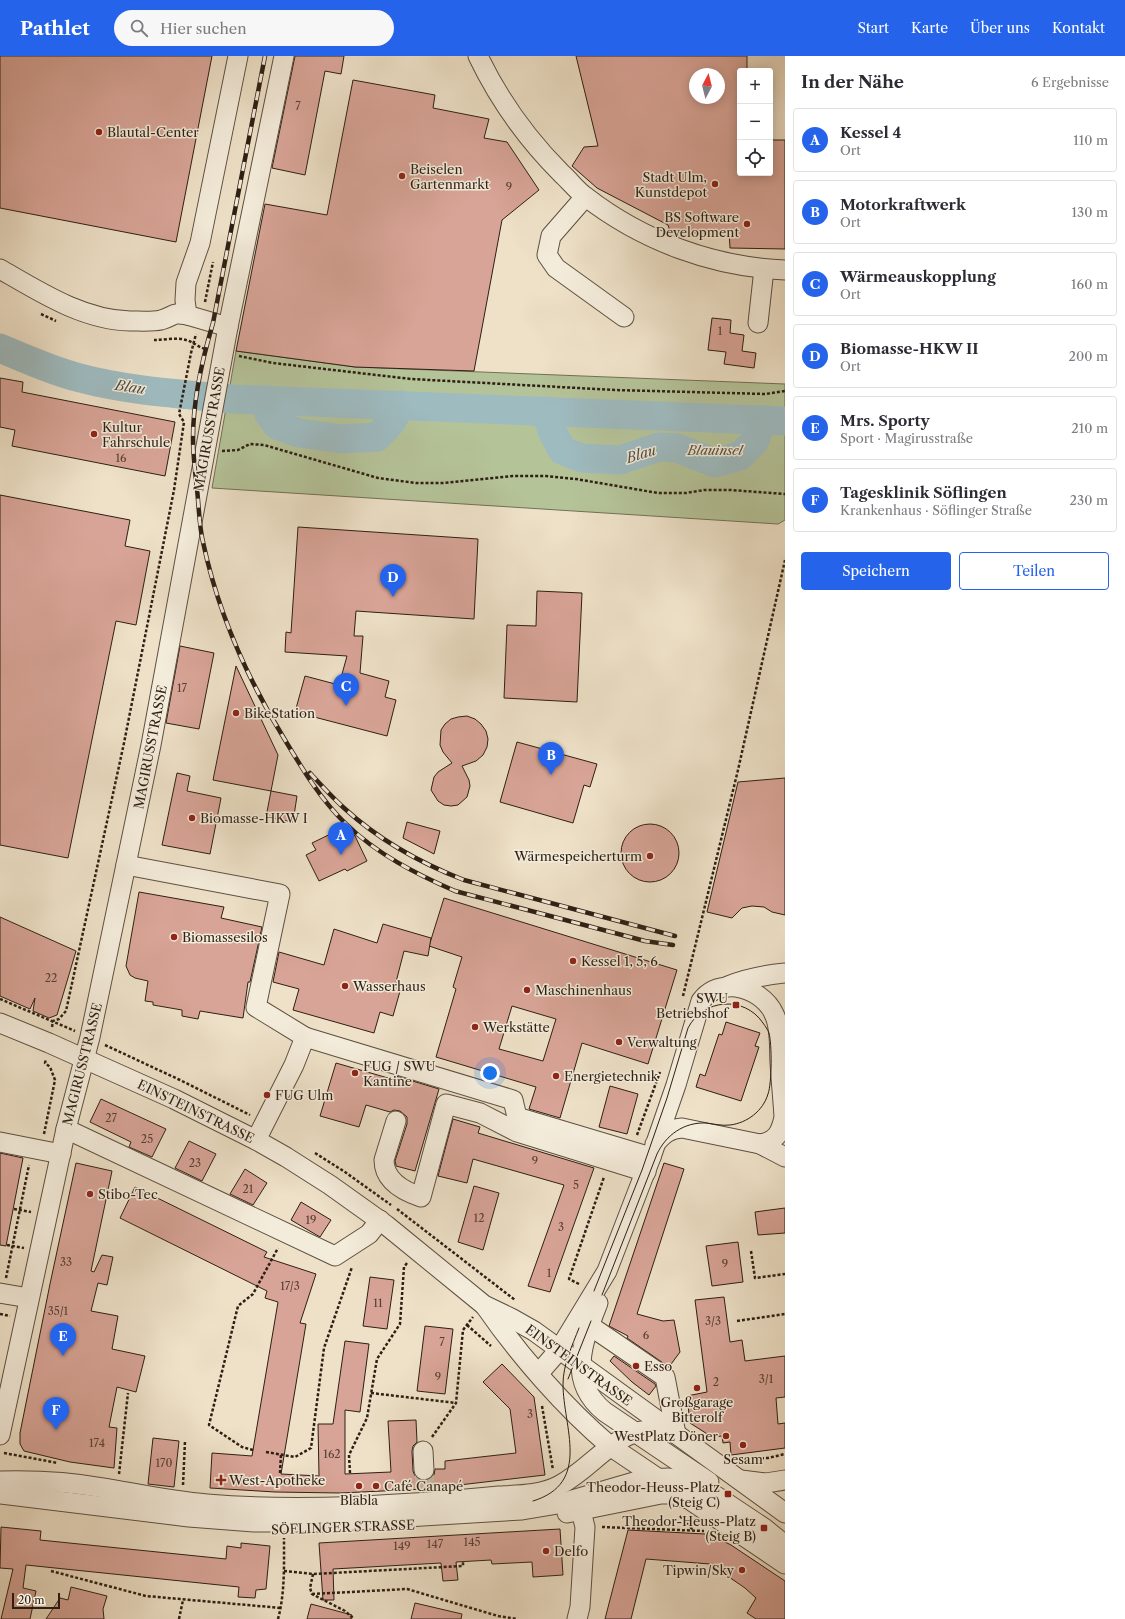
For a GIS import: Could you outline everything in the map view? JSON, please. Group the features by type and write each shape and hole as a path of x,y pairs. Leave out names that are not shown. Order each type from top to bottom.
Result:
{"street":[{"name":"MAGIRUSSTRASSE","path":"0,1435 66,1129 84,1059 151,745 207,448 228,327 284,56"},
{"path":"478,56 502,101 524,131 549,161 585,197 622,221 661,242 728,263 764,269 785,270"},
{"path":"187,315 185,300 186,283 200,243 235,61"},
{"path":"585,197 550,236 547,255 556,268 624,317"},
{"path":"0,269 52,299 107,318 128,321 161,320 176,313 228,327"},
{"path":"758,323 764,269"},
{"path":"126,864 280,894 256,1008 305,1037 513,1100 518,1117 651,1157"},
{"path":"539,1373 571,1358 584,1347 583,1322 602,1295 607,1271 651,1157 676,1085 698,1006 708,994 741,980 785,972"},
{"path":"724,988 745,989 760,997 772,1010 777,1024 783,1106 782,1124 777,1136 766,1143 760,1144"},
{"name":"EINSTEINSTRASSE","path":"0,1023 49,1042 174,1099 256,1140 315,1175 380,1220 484,1304 534,1331 674,1433 737,1468 785,1513"},
{"path":"256,1140 294,1065 305,1037"},
{"path":"396,1121 384,1160 384,1166 387,1173 398,1187 421,1197 446,1104 480,1113 517,1132 609,1161 651,1157"},
{"path":"651,1157 664,1134 669,1131 682,1128 760,1144 785,1157"},
{"path":"66,1129 335,1256 369,1234 380,1220"},
{"path":"0,1142 61,1154"},
{"path":"607,1271 594,1291 571,1358 587,1393 593,1402 631,1434 678,1470 771,1523 785,1534"},
{"path":"2,1293 29,1298"},
{"name":"EINSTEINSTRASSE","path":"484,1304 509,1339 577,1416 610,1446 785,1564"},
{"path":"583,1322 665,1377 674,1433 652,1430 631,1434"},
{"path":"631,1434 708,1486 785,1545"},
{"name":"SÖFLINGER STRASSE","path":"0,1481 42,1481 90,1486 182,1502 231,1506 302,1508 425,1487 521,1494 551,1481 560,1485 580,1472 610,1446 631,1434"},
{"path":"423,1451 425,1487"},
{"path":"737,1468 741,1480 766,1483 785,1480"},
{"path":"0,1494 189,1517 282,1523 337,1522 510,1511 546,1506 578,1507 651,1474 678,1470"},
{"path":"577,1619 580,1607 578,1507 575,1479 580,1472"},
{"path":"651,1474 681,1479 708,1486"},
{"path":"533,1501 551,1481"},
{"path":"0,1487 193,1511 270,1515 337,1515 487,1506 533,1501 578,1507"},
{"name":"SÖFLINGER STRASSE","path":"0,1505 32,1507 208,1527 284,1530 340,1529 519,1519 550,1516 578,1507 661,1494 673,1494 685,1498"},
{"path":"762,1548 771,1551 785,1550"}],"path":[{"path":"2,1293 13,1246 32,1148 44,1133 55,1080 54,1074 45,1063 53,1021 59,1019 66,1011 124,743 174,490 184,422 179,414 194,342"},
{"path":"223,353 273,363 411,379 623,390 766,394 785,391"},
{"path":"207,448 230,451 238,450 250,444 264,445 368,475 390,480 416,483 443,484 513,476 546,476 658,492 686,493 725,490 785,494"},
{"path":"681,1002 738,770 785,560"},
{"path":"631,1151 662,1065"},
{"path":"594,1291 570,1279 609,1161"},
{"path":"14,1208 32,1212"},
{"path":"253,1450 242,1447 209,1425 238,1306 253,1294 286,1233"},
{"path":"7,1245 25,1248"},
{"path":"350,1473 349,1455 367,1418 377,1359 400,1324 404,1267 418,1250"},
{"path":"751,1251 755,1278 785,1274"},
{"path":"266,1452 294,1457 312,1448 324,1348 353,1263"},
{"path":"423,1451 456,1403 463,1330 484,1304"},
{"path":"0,1314 12,1316"},
{"path":"737,1321 785,1314"},
{"path":"467,1325 494,1348"},
{"path":"118,1491 128,1393"},
{"path":"371,1393 456,1403"},
{"path":"541,1399 551,1481"},
{"path":"182,1502 185,1441"},
{"path":"0,1452 22,1455 63,1465"},
{"path":"280,1454 280,1474"},
{"path":"737,1468 785,1454"},
{"path":"112,1471 120,1472"},
{"path":"578,1507 622,1527 693,1530"},
{"path":"278,1619 281,1608 284,1571 284,1530"},
{"path":"284,1571 313,1574 463,1566 463,1562"},
{"path":"51,1571 146,1596 281,1608"},
{"path":"313,1574 310,1588 312,1594 345,1611 354,1619"},
{"path":"312,1594 407,1589 497,1617 517,1619"},
{"path":"179,1619 183,1600"}],"green space":[{"name":"Blauinsel","path":"236,351 355,367 785,384 785,520 778,524 212,488"}],"building":[{"name":"Blautal-Center","path":"0,56 212,56 176,242 0,208"},
{"path":"295,56 344,56 341,74 325,71 305,175 272,168"},
{"path":"576,56 747,56 747,68 737,68 737,176 773,176 773,140 785,140 785,249 730,248 729,231 671,234 668,225 597,188 572,166 584,147 598,146"},
{"path":"353,80 435,95 433,108 489,119 484,138 507,142 539,190 502,220 474,371 355,367 236,351 265,204 327,215"},
{"path":"712,318 731,320 730,333 744,335 742,351 756,353 754,368 724,364 726,352 708,350"},
{"name":"Kultur Fahrschule","path":"0,378 23,382 22,392 175,422 165,476 12,446 15,430 0,427"},
{"path":"0,495 130,520 125,546 150,551 136,625 116,621 68,858 0,845"},
{"path":"298,527 478,539 474,619 356,611 354,636 363,636 360,673 389,681 385,697 396,700 387,736 295,712 305,676 339,685 347,656 285,652 286,632 291,633"},
{"path":"537,591 582,593 577,702 504,698 507,625 536,626"},
{"path":"180,646 214,653 199,729 166,723"},
{"path":"236,666 278,755 271,791 213,780"},
{"path":"467,716 475,719 486,731 488,739 487,747 483,755 476,761 462,766 469,780 470,786 467,797 458,805 444,805 438,801 431,790 434,777 438,772 452,763 443,752 440,745 441,730 451,719"},
{"path":"517,742 597,764 590,787 584,785 573,823 500,802"},
{"path":"177,773 190,776 187,791 221,798 210,854 162,845"},
{"path":"785,778 785,915 772,912 764,907 752,906 742,908 732,918 707,912 738,782"},
{"path":"271,791 297,796 293,822 266,817"},
{"path":"407,822 440,831 434,854 403,838"},
{"name":"Wärmespeicherturm","path":"650,824 661,826 674,837 677,842 679,853 677,864 666,877 661,880 650,882 639,880 626,869 623,864 621,853 623,842 634,829 639,826"},
{"path":"345,827 355,836 367,861 347,871 345,869 319,881 306,855 316,850 312,843"},
{"path":"139,892 224,907 221,918 262,927 250,982 248,982 243,1018 200,1011 198,1019 182,1016 182,1010 153,1005 153,1002 145,1001 148,981 135,978 130,975 126,966"},
{"path":"444,898 677,970 648,1064 582,1043 560,1118 529,1109 536,1087 436,1057 456,989 453,987 462,957 429,946","holes":["512,1006 556,1019 543,1061 499,1049"]},
{"path":"0,917 76,951 57,1015 49,1018 33,1011 35,998 30,1009 0,996"},
{"path":"383,924 431,938 428,956 404,951 396,982 402,984 393,1016 380,1012 374,1033 293,1010 299,989 273,982 279,952 324,965 334,929 377,943"},
{"path":"726,1022 760,1033 755,1046 759,1047 741,1101 696,1087 700,1074 705,1076 719,1034 722,1035"},
{"path":"336,1063 395,1080 396,1076 439,1089 415,1171 396,1166 395,1161 407,1124 407,1117 400,1111 394,1110 390,1112 366,1105 359,1127 320,1116"},
{"path":"610,1086 638,1094 627,1134 599,1127"},
{"path":"101,1099 166,1129 152,1157 129,1147 131,1142 90,1122"},
{"path":"453,1119 480,1127 478,1133 594,1168 550,1292 528,1286 564,1185 473,1159 467,1183 438,1176"},
{"path":"189,1141 216,1154 202,1181 175,1168"},
{"path":"0,1153 23,1158 6,1246 0,1245"},
{"path":"76,1163 112,1171 91,1271 94,1272 102,1255 113,1257 107,1285 98,1283 91,1311 118,1316 112,1349 145,1356 136,1392 117,1387 109,1427 117,1428 114,1468 70,1462 24,1451 20,1444 20,1433"},
{"path":"664,1163 684,1169 637,1314 663,1321 674,1320 680,1352 669,1367 627,1338 628,1336 609,1326"},
{"path":"245,1169 267,1183 253,1205 230,1194"},
{"path":"474,1186 499,1193 483,1250 458,1242"},
{"path":"135,1187 267,1252 264,1257 316,1274 300,1323 306,1324 281,1474 319,1476 318,1424 333,1424 345,1341 369,1344 360,1412 345,1410 345,1474 391,1472 388,1421 416,1420 417,1442 413,1446 412,1451 413,1471 419,1480 425,1481 430,1479 434,1475 435,1469 445,1469 445,1461 516,1453 510,1409 483,1382 502,1364 534,1397 545,1475 425,1489 340,1493 275,1492 210,1488 212,1453 252,1456 278,1302 265,1298 267,1291 120,1218"},
{"path":"301,1202 331,1220 320,1237 291,1220"},
{"path":"785,1208 785,1233 758,1235 755,1212"},
{"path":"738,1242 743,1282 712,1286 706,1246"},
{"path":"370,1277 394,1280 387,1329 363,1326"},
{"path":"724,1297 730,1342 742,1340 745,1361 785,1356 785,1397 776,1398 778,1424 785,1423 785,1448 731,1455 730,1442 723,1443 722,1436 712,1437 690,1423 687,1396 707,1392 695,1300"},
{"path":"425,1326 453,1329 445,1394 417,1391"},
{"path":"614,1356 655,1384 656,1386 649,1395 632,1382 610,1361"},
{"path":"153,1438 179,1441 174,1487 148,1484"},
{"path":"1,1527 41,1531 40,1540 226,1559 227,1546 241,1548 241,1543 270,1546 266,1589 256,1590 255,1598 238,1597 239,1587 26,1565 23,1588 36,1591 30,1619 1,1619 13,1569 0,1568"},
{"path":"560,1529 563,1575 533,1577 532,1562 492,1564 491,1560 456,1562 458,1580 443,1581 441,1563 333,1569 334,1600 323,1600 319,1543"},
{"path":"628,1530 705,1534 731,1545 785,1581 785,1619 756,1619 747,1613 756,1598 745,1588 710,1564 646,1559 631,1619 605,1619"},
{"path":"71,1587 107,1596 103,1609 104,1619 46,1619 60,1598 68,1600"},
{"path":"415,1603 462,1614 461,1619 411,1619"},
{"path":"311,1604 352,1615 351,1619 307,1619"}],"waterway":[{"name":"Blau","path":"0,348 49,368 80,378 156,392 233,399 785,421"},
{"name":"Blau","path":"266,400 269,414 277,425 299,433 342,439 377,437 392,421 401,405"},
{"name":"Blau","path":"546,411 552,431 562,450 581,458 620,460 659,447 677,448 715,463 740,456 754,442 763,420"}],"tunnel":[{"path":"424,1470 425,1489"}],"tram line":[{"path":"594,1291 642,1170 667,1098 688,1028 695,1018 703,1011 713,1006 724,1004 745,1008 755,1014 769,1033 771,1046 771,1073 766,1100 754,1115 742,1122 727,1125 698,1123 683,1127 665,1141 657,1154 602,1295"},
{"path":"568,1379 591,1321"},
{"path":"533,1501 551,1493 563,1481 568,1467 570,1452 564,1401 563,1377 568,1356 579,1328"}],"railway":[{"path":"265,56 213,323 199,380 193,424 194,464 203,542 217,594 247,670 271,717 320,795 346,824 384,854 426,878 455,891 645,941 673,945"},
{"path":"310,773 357,820 401,850 432,866 464,880 675,936"}],"place":[{"name":"Blautal-Center","path":"99,132"},
{"name":"Beiselen Gartenmarkt","path":"402,176"},
{"name":"Stadt Ulm, Kunstdepot","path":"715,184"},
{"name":"BS Software Development","path":"747,224"},
{"name":"Kultur Fahrschule","path":"94,434"},
{"name":"Biomasse-HKW II","path":"393,597"},
{"name":"Wärmeauskopplung","path":"346,706"},
{"name":"BikeStation","path":"236,713"},
{"name":"Motorkraftwerk","path":"551,775"},
{"name":"Biomasse-HKW I","path":"192,818"},
{"name":"Kessel 4","path":"341,855"},
{"name":"Wärmespeicherturm","path":"650,856"},
{"name":"Biomassesilos","path":"174,937"},
{"name":"Kessel 1, 5, 6","path":"573,961"},
{"name":"Wasserhaus","path":"345,986"},
{"name":"Maschinenhaus","path":"527,990"},
{"name":"SWU Betriebshof","path":"736,1005"},
{"name":"Werkstätte","path":"475,1027"},
{"name":"Verwaltung","path":"619,1042"},
{"name":"FUG / SWU Kantine","path":"355,1073"},
{"name":"Energietechnik","path":"556,1076"},
{"name":"FUG Ulm","path":"267,1095"},
{"name":"Stibo-Tec","path":"90,1194"},
{"name":"Mrs. Sporty","path":"63,1356"},
{"name":"Esso","path":"636,1366"},
{"name":"Großgarage Bitterolf","path":"697,1388"},
{"name":"Tagesklinik Söflingen","path":"56,1430"},
{"name":"WestPlatz Döner","path":"726,1436"},
{"name":"Sesam","path":"743,1445"},
{"name":"West-Apotheke","path":"221,1480"},
{"name":"Blabla","path":"359,1486"},
{"name":"Café Canapé","path":"376,1486"},
{"name":"Theodor-Heuss-Platz (Steig C)","path":"728,1494"},
{"name":"Theodor-Heuss-Platz (Steig B)","path":"764,1528"},
{"name":"Delfo","path":"546,1551"},
{"name":"Tipwin/Sky","path":"742,1570"}]}
